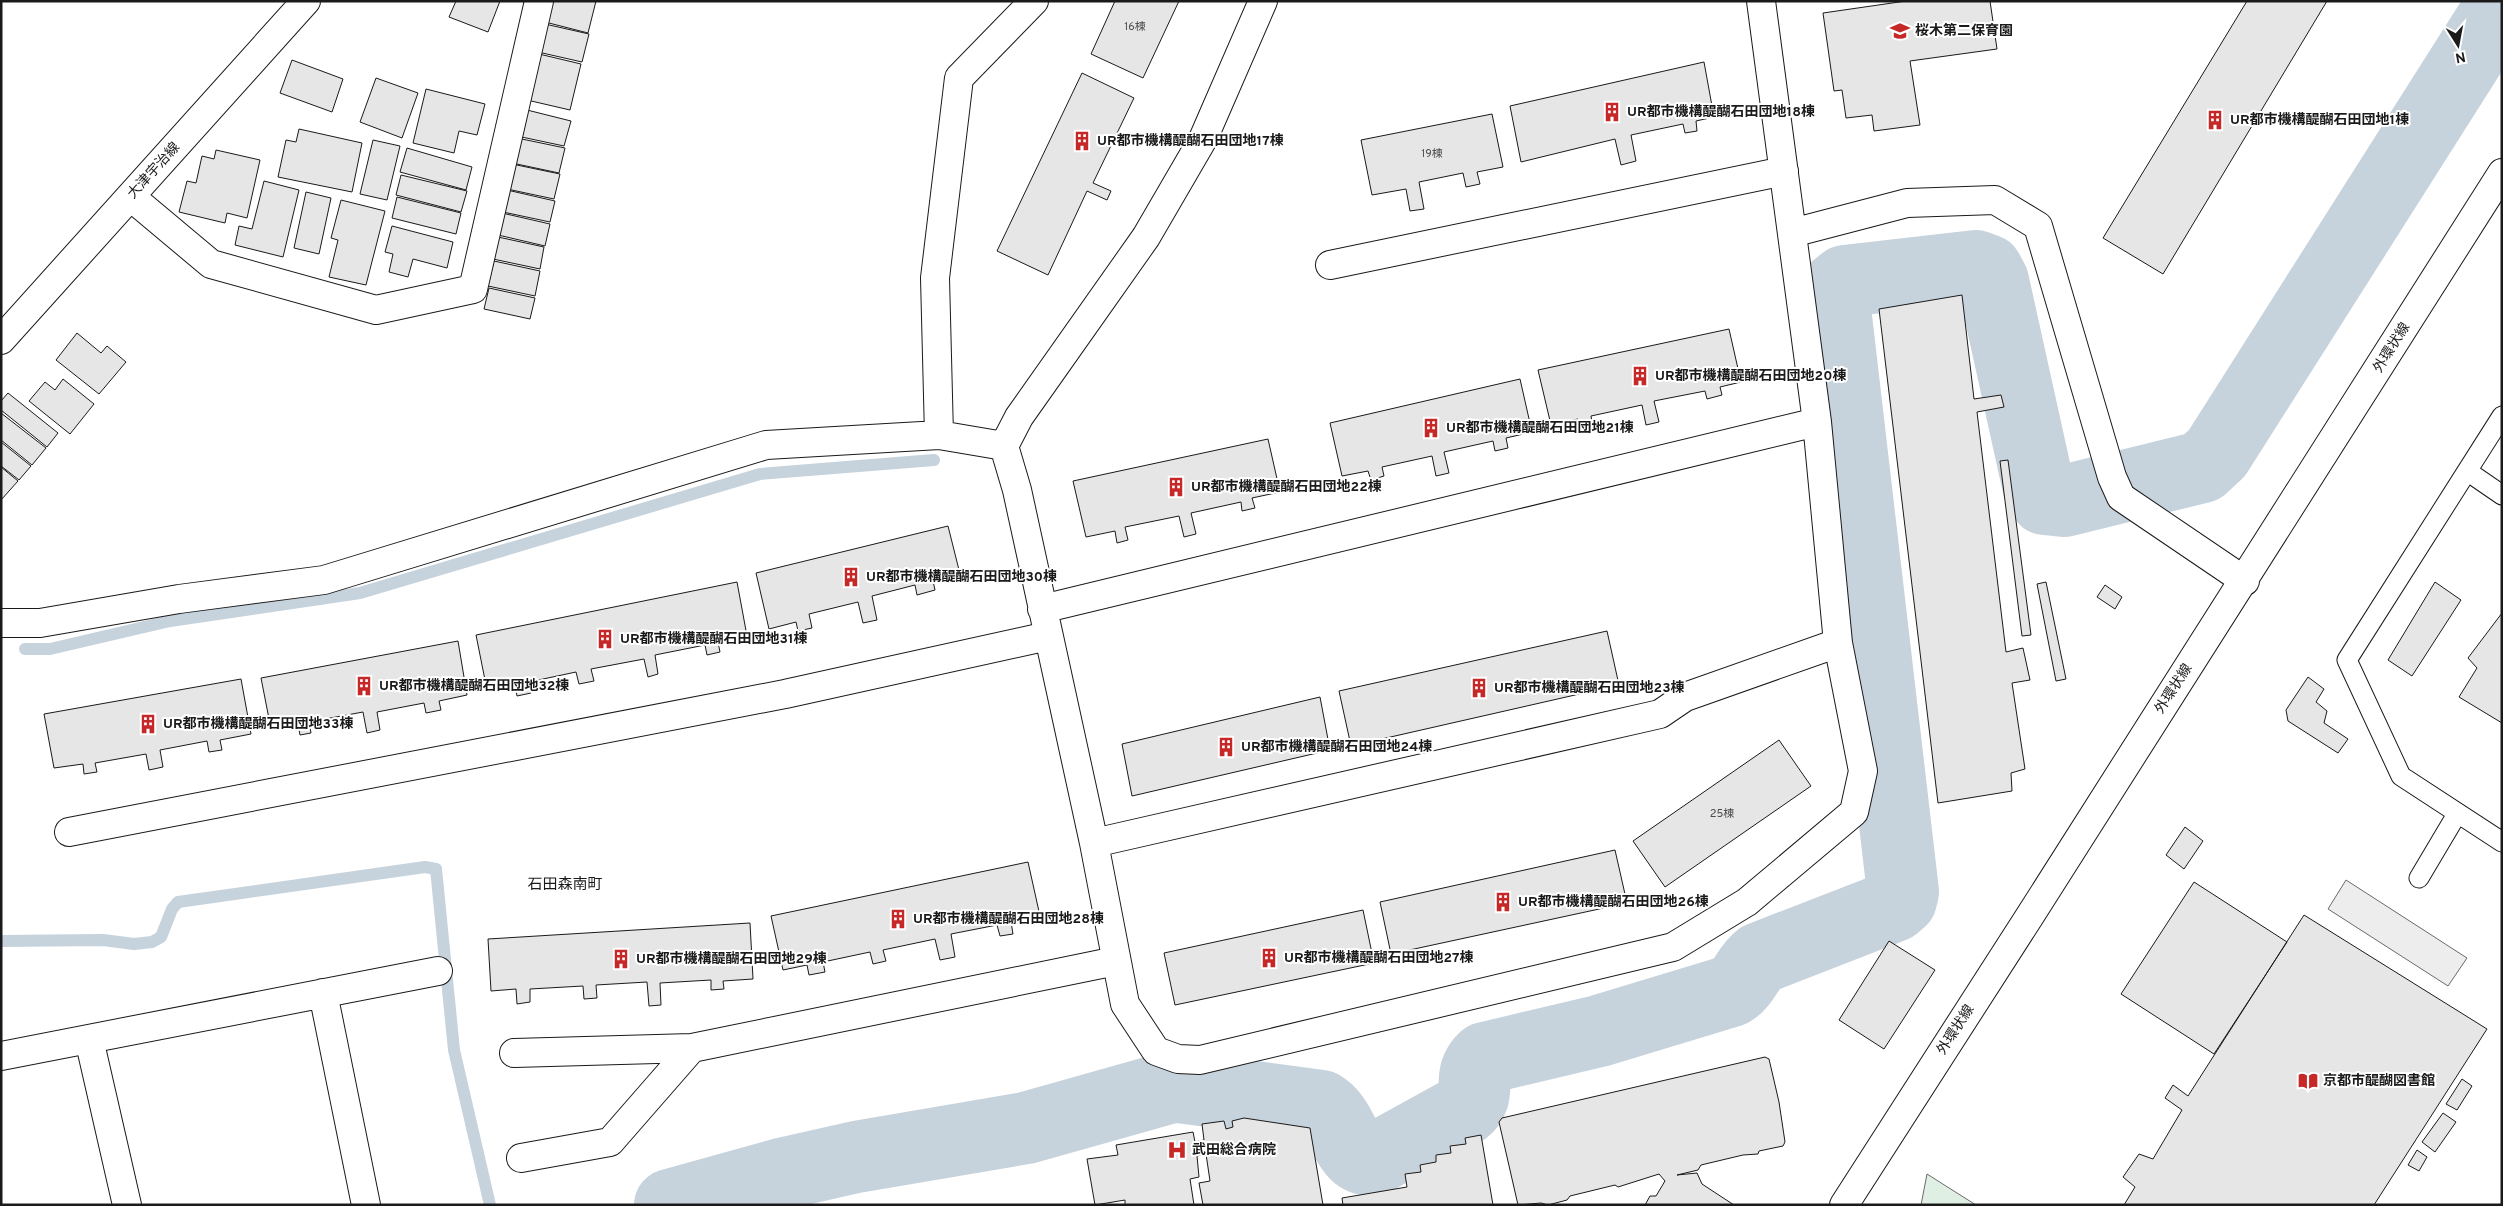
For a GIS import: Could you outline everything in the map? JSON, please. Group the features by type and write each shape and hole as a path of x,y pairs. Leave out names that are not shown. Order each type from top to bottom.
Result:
{"street":[{"name":"大津宇治線","path":"1,340 306,1"},
{"path":"131,197 211,264 376,310 473,289 539,1"},
{"path":"939,435 935,278 959,78 1034,1"},
{"path":"1263,1 1203,139 1146,237 1019,417 1004,446 1017,490 1094,843 1125,1004 1156,1051 1178,1059 1200,1060 1672,947 1747,902 1854,812 1862,771 1838,643 1817,422 1761,1"},
{"path":"1330,265 1784,171"},
{"name":"外環状線","path":"1844,1205 2245,581 2502,172"},
{"path":"1792,233 1907,203 1995,200 2038,226 2117,487 2245,581"},
{"path":"1042,609 1817,422"},
{"path":"1,623 40,623 179,599 324,580 766,445 939,435 1004,446"},
{"path":"69,832 785,694 1048,636"},
{"path":"1094,843 1660,714 1685,697 1838,643"},
{"path":"514,1053 692,1048 1116,961"},
{"path":"1,1056 438,971"},
{"path":"323,993 366,1205"},
{"path":"89,1039 127,1205"},
{"path":"521,1158 610,1142 692,1048"}],"lane":[{"path":"2502,416 2473,476 2347,660 2401,776 2502,842"},
{"path":"2473,476 2502,495"},
{"path":"2419,878 2457,814"}],"green space":[{"path":"1927,1174 1976,1205 1921,1205"}],"shaded area":[{"path":"2346,880 2467,958 2448,986 2328,909"}],"building":[{"path":"456,1 500,1 488,32 449,17"},
{"path":"550,1 596,1 588,33 545,22"},
{"path":"1115,1 1179,1 1143,78 1091,54"},
{"path":"1906,1 1990,1 1997,49 1910,61 1920,125 1874,131 1872,115 1846,118 1842,90 1834,91 1823,13"},
{"name":"UR都市機構醍醐石田団地1棟","path":"2247,1 2327,1 2163,274 2103,238"},
{"path":"545,24 589,34 582,62 538,52"},
{"path":"539,54 581,64 570,110 527,100"},
{"path":"292,60 343,79 332,112 280,93"},
{"name":"UR都市機構醍醐石田団地18棟","path":"1704,62 1714,117 1696,121 1697,131 1685,133 1683,124 1631,135 1636,161 1621,165 1615,139 1521,162 1510,106"},
{"name":"UR都市機構醍醐石田団地17棟","path":"1082,73 1134,98 1093,183 1111,191 1107,200 1087,191 1048,275 997,251"},
{"path":"376,78 418,93 402,138 360,122"},
{"path":"426,89 485,104 477,135 459,131 454,153 413,143"},
{"path":"523,109 571,121 564,146 517,136"},
{"path":"1492,114 1503,167 1477,172 1480,184 1466,187 1463,173 1419,182 1424,209 1410,211 1406,189 1372,195 1361,140"},
{"path":"299,129 362,143 352,192 278,177 286,140 296,142"},
{"path":"517,138 565,148 559,173 512,163"},
{"path":"373,140 400,146 387,200 360,194"},
{"path":"407,148 472,167 466,190 400,172"},
{"path":"216,150 260,160 247,218 227,213 225,223 179,212 187,181 196,183 202,156 214,159"},
{"path":"512,164 560,174 554,199 507,189"},
{"path":"401,175 467,191 461,212 396,195"},
{"path":"264,181 299,190 283,257 235,245 239,226 252,229"},
{"path":"507,190 555,201 550,222 503,212"},
{"path":"306,192 331,198 319,254 294,248"},
{"path":"397,197 461,213 456,234 392,218"},
{"path":"341,200 385,211 366,285 329,277 338,240 331,238"},
{"path":"502,213 550,224 545,246 498,235"},
{"path":"392,226 453,242 447,268 413,259 408,277 389,272 393,254 385,252"},
{"path":"498,237 544,247 540,269 493,259"},
{"path":"494,261 540,271 535,296 488,286"},
{"path":"489,288 535,298 530,319 484,309"},
{"path":"1962,295 1974,399 2001,395 2004,407 1977,412 2006,652 2023,648 2030,680 2012,683 2025,769 2011,773 2012,791 1938,803 1879,309"},
{"name":"UR都市機構醍醐石田団地20棟","path":"1729,329 1741,382 1720,387 1722,395 1707,399 1705,391 1654,401 1659,422 1646,425 1642,405 1591,416 1593,428 1580,430 1578,419 1551,425 1538,370"},
{"path":"77,333 101,353 107,346 126,362 99,394 56,360"},
{"path":"63,379 94,404 70,434 29,401 45,382 55,390"},
{"name":"UR都市機構醍醐石田団地21棟","path":"1520,379 1532,432 1506,438 1508,448 1495,451 1493,441 1444,452 1449,473 1436,476 1432,456 1382,467 1384,476 1371,480 1368,471 1342,476 1330,423"},
{"path":"8,393 58,433 47,447 1,410 1,401"},
{"path":"1,413 46,448 32,465 1,440"},
{"name":"UR都市機構醍醐石田団地22棟","path":"1268,439 1280,492 1252,498 1255,508 1242,511 1241,502 1191,513 1196,534 1184,537 1179,516 1125,527 1128,540 1117,543 1115,531 1086,537 1073,481"},
{"path":"1,442 31,466 19,480 1,466"},
{"path":"2008,460 2031,635 2022,636 2000,461"},
{"path":"1,467 18,481 1,500"},
{"name":"UR都市機構醍醐石田団地30棟","path":"948,526 960,574 933,581 935,590 917,595 915,585 872,596 877,620 863,623 858,602 809,614 812,628 798,631 796,622 769,629 756,573"},
{"name":"UR都市機構醍醐石田団地31棟","path":"737,582 747,636 718,642 720,652 707,655 705,645 655,655 658,674 648,677 644,659 591,669 594,681 579,684 576,672 529,682 531,693 517,696 515,685 487,690 476,635"},
{"path":"2046,582 2066,679 2056,681 2037,584"},
{"path":"2435,582 2461,600 2412,676 2388,660"},
{"path":"2105,585 2122,597 2115,609 2097,597"},
{"path":"2502,613 2502,723 2459,697 2477,668 2468,658"},
{"name":"UR都市機構醍醐石田団地23棟","path":"1607,631 1619,685 1351,746 1339,691"},
{"name":"UR都市機構醍醐石田団地32棟","path":"458,641 467,695 439,701 441,710 426,713 424,703 377,712 380,730 367,733 363,712 309,722 311,733 300,735 298,724 271,729 261,678"},
{"path":"2308,677 2324,689 2316,702 2327,711 2324,723 2348,739 2338,753 2288,721 2286,710"},
{"name":"UR都市機構醍醐石田団地33棟","path":"241,679 251,734 220,740 222,750 209,752 207,741 160,750 163,767 149,770 146,754 95,763 97,772 84,774 83,764 54,768 44,714"},
{"name":"UR都市機構醍醐石田団地24棟","path":"1320,697 1330,750 1132,796 1122,744"},
{"path":"1779,740 1811,786 1665,887 1633,841"},
{"path":"2185,827 2203,841 2184,869 2166,855"},
{"name":"UR都市機構醍醐石田団地26棟","path":"1615,850 1627,903 1391,954 1380,902"},
{"name":"UR都市機構醍醐石田団地28棟","path":"1028,862 1040,916 1011,922 1013,934 1000,936 997,925 951,934 955,957 940,960 935,939 883,950 886,961 873,964 870,952 823,962 825,972 809,975 807,965 783,970 771,916"},
{"path":"2194,882 2287,942 2214,1054 2121,994"},
{"name":"UR都市機構醍醐石田団地27棟","path":"1363,910 1374,963 1175,1005 1164,953"},
{"path":"2304,915 2487,1029 2374,1205 2124,1205 2135,1187 2123,1177 2139,1154 2153,1159 2182,1110 2165,1098 2173,1085 2188,1096"},
{"name":"UR都市機構醍醐石田団地29棟","path":"750,923 753,979 723,981 724,989 711,990 711,980 660,983 661,1005 649,1006 647,982 596,985 597,998 584,999 583,986 530,989 530,1002 517,1004 516,989 491,991 488,939"},
{"path":"1889,941 1935,970 1884,1049 1839,1020"},
{"path":"1765,1057 1769,1059 1779,1102 1785,1142 1783,1146 1759,1151 1758,1154 1743,1155 1701,1165 1698,1170 1677,1175 1697,1173 1702,1184 1734,1205 1645,1205 1650,1196 1656,1196 1665,1181 1659,1174 1618,1187 1615,1185 1570,1196 1567,1200 1548,1205 1541,1203 1518,1205 1499,1122 1502,1118"},
{"path":"2462,1079 2472,1086 2457,1110 2446,1104"},
{"path":"2443,1113 2456,1122 2435,1152 2422,1142"},
{"name":"武田総合病院","path":"1244,1118 1310,1128 1323,1205 1203,1205 1199,1183 1210,1181 1206,1154 1197,1156 1199,1177 1190,1179 1194,1205 1125,1205 1125,1200 1095,1205 1087,1159 1118,1155 1116,1145 1193,1132 1195,1142 1204,1140 1202,1124 1224,1121 1226,1129 1233,1127 1232,1121"},
{"path":"1481,1135 1493,1205 1343,1205 1342,1198 1407,1187 1405,1174 1421,1172 1420,1165 1436,1162 1436,1155 1451,1153 1450,1146 1466,1144 1465,1138"},
{"path":"2417,1150 2427,1157 2419,1171 2408,1165"}],"waterway":[{"path":"670,1205 785,1173 856,1157 1026,1128 1168,1088 1179,1087 1321,1106 1336,1121 1357,1155 1365,1159 1375,1159 1464,1110 1473,1098 1476,1071 1485,1058 1599,1031 1731,991 1740,984 1760,958 1894,906 1901,900 1903,892 1834,300 1835,289 1845,281 1976,266 1987,270 1993,281 2039,489 2045,499 2064,501 2202,467 2217,453 2502,4"},
{"path":"25,649 50,649 170,621 360,593 760,474 934,460"},
{"path":"1,941 103,940 134,944 152,942 161,937 172,909 178,902 425,867 436,869 454,1050 490,1205"}],"place":[{"name":"桜木第二保育園","path":"1900,31"},
{"name":"UR都市機構醍醐石田団地18棟","path":"1612,112"},
{"name":"UR都市機構醍醐石田団地1棟","path":"2215,120"},
{"name":"UR都市機構醍醐石田団地17棟","path":"1082,141"},
{"name":"UR都市機構醍醐石田団地20棟","path":"1640,376"},
{"name":"UR都市機構醍醐石田団地21棟","path":"1431,428"},
{"name":"UR都市機構醍醐石田団地22棟","path":"1176,487"},
{"name":"UR都市機構醍醐石田団地30棟","path":"851,577"},
{"name":"UR都市機構醍醐石田団地31棟","path":"605,639"},
{"name":"UR都市機構醍醐石田団地32棟","path":"364,686"},
{"name":"UR都市機構醍醐石田団地23棟","path":"1479,688"},
{"name":"UR都市機構醍醐石田団地33棟","path":"148,724"},
{"name":"UR都市機構醍醐石田団地24棟","path":"1226,747"},
{"name":"UR都市機構醍醐石田団地26棟","path":"1503,902"},
{"name":"UR都市機構醍醐石田団地28棟","path":"898,919"},
{"name":"UR都市機構醍醐石田団地27棟","path":"1269,958"},
{"name":"UR都市機構醍醐石田団地29棟","path":"621,959"},
{"name":"京都市醍醐図書館","path":"2308,1081"},
{"name":"武田総合病院","path":"1177,1150"}],"district":[{"name":"石田森南町","path":"565,885"}]}
